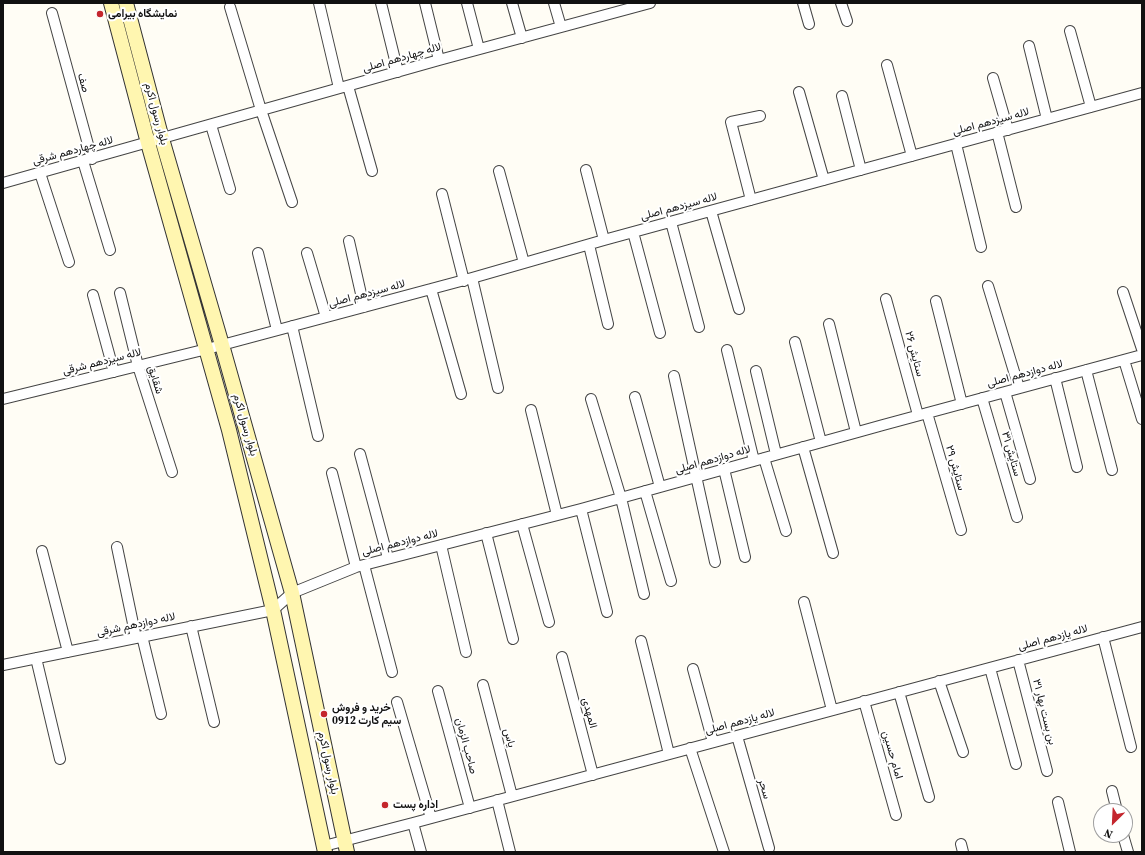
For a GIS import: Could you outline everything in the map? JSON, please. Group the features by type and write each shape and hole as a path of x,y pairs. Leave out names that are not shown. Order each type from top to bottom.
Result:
{"main road":[{"name":"بلوار رسول اکرم","path":"111,3 148,143 229,430 273,610 324,849"},
{"name":"بلوار رسول اکرم","path":"126,3 162,139 292,593 346,847"}],"street":[{"path":"319,3 344,87 372,171"},
{"path":"380,3 398,72"},
{"path":"425,3 439,60"},
{"path":"467,3 479,49"},
{"path":"512,3 522,38"},
{"path":"554,3 561,27"},
{"name":"لاله چهاردهم اصلی","path":"162,139 561,27 612,8 650,3"},
{"path":"803,3 809,24"},
{"path":"841,3 847,21"},
{"path":"230,7 261,110 292,202"},
{"name":"صف","path":"52,13 110,250"},
{"path":"1070,30 1091,107"},
{"path":"1029,46 1047,119"},
{"path":"887,65 912,156"},
{"path":"993,78 1008,130"},
{"path":"799,92 824,180"},
{"name":"لاله سیزدهم اصلی","path":"222,345 468,279 604,240 1142,93"},
{"path":"842,96 861,170"},
{"path":"751,200 732,122 760,116"},
{"path":"211,125 230,189"},
{"path":"997,132 1016,207"},
{"name":"لاله چهاردهم شرقی","path":"3,183 162,139"},
{"path":"956,144 981,247"},
{"path":"586,170 604,240"},
{"path":"499,171 524,263"},
{"path":"40,173 69,262"},
{"path":"442,194 468,279 498,388"},
{"path":"711,211 739,309"},
{"path":"671,222 699,327"},
{"path":"633,232 660,333"},
{"path":"349,241 364,307"},
{"path":"589,245 608,324"},
{"path":"258,253 278,330"},
{"path":"307,253 326,317"},
{"path":"988,286 1019,388"},
{"path":"431,289 461,394"},
{"path":"1123,292 1142,349"},
{"name":"شقایق","path":"120,293 138,366 172,472"},
{"path":"93,295 114,372"},
{"name":"ستایش ۲۶","path":"886,299 922,414"},
{"path":"936,301 962,404"},
{"path":"829,324 856,432"},
{"path":"292,326 318,436"},
{"path":"796,342 821,442"},
{"name":"لاله سیزدهم شرقی","path":"3,399 207,350 222,345"},
{"path":"727,350 754,461"},
{"name":"لاله دوازدهم اصلی","path":"273,610 292,593 360,566 581,509 856,432 1142,355"},
{"path":"1124,360 1142,419"},
{"path":"1086,370 1112,470"},
{"path":"756,371 776,454"},
{"path":"674,376 715,562"},
{"path":"1055,378 1078,467"},
{"path":"1005,392 1030,479"},
{"path":"635,396 660,487"},
{"name":"ستایش ۳۱","path":"982,398 1017,517"},
{"path":"591,399 621,498 644,594"},
{"path":"531,410 557,515"},
{"name":"ستایش ۲۹","path":"922,414 961,530"},
{"path":"803,447 833,554"},
{"path":"360,454 388,558"},
{"path":"764,458 786,531"},
{"path":"724,469 745,557"},
{"path":"332,473 392,672"},
{"path":"645,491 671,580"},
{"path":"581,509 607,612"},
{"path":"522,524 549,622"},
{"path":"486,534 514,639"},
{"path":"441,545 466,652"},
{"path":"117,547 160,714"},
{"path":"42,551 68,652"},
{"path":"804,602 832,710"},
{"name":"لاله دوازدهم شرقی","path":"3,665 273,610"},
{"path":"191,626 214,722"},
{"name":"لاله یازدهم اصلی","path":"324,849 346,847 431,818 1142,627"},
{"path":"1103,637 1131,747"},
{"path":"641,640 669,754"},
{"name":"المهدی","path":"562,657 593,775"},
{"path":"36,658 60,759"},
{"name":"بن بست بهار ٣١","path":"1018,660 1047,771"},
{"path":"990,668 1016,764"},
{"path":"693,669 713,742"},
{"path":"939,681 963,752"},
{"name":"یاس","path":"483,685 512,796"},
{"name":"صاحب الزمان","path":"438,691 470,808"},
{"path":"899,692 929,797"},
{"name":"امام حسین","path":"864,701 896,815"},
{"path":"397,702 431,818"},
{"name":"سحر","path":"737,736 769,848"},
{"path":"690,748 724,852"},
{"path":"1112,791 1115,803"},
{"path":"497,800 510,852"},
{"path":"1058,802 1070,852"},
{"path":"414,823 422,852"}],"place":[{"name":"نمایشگاه بیرامی","path":"100,14"},
{"name":"خرید و فروش سیم کارت 0912","path":"324,714"},
{"name":"اداره پست","path":"385,805"}]}
